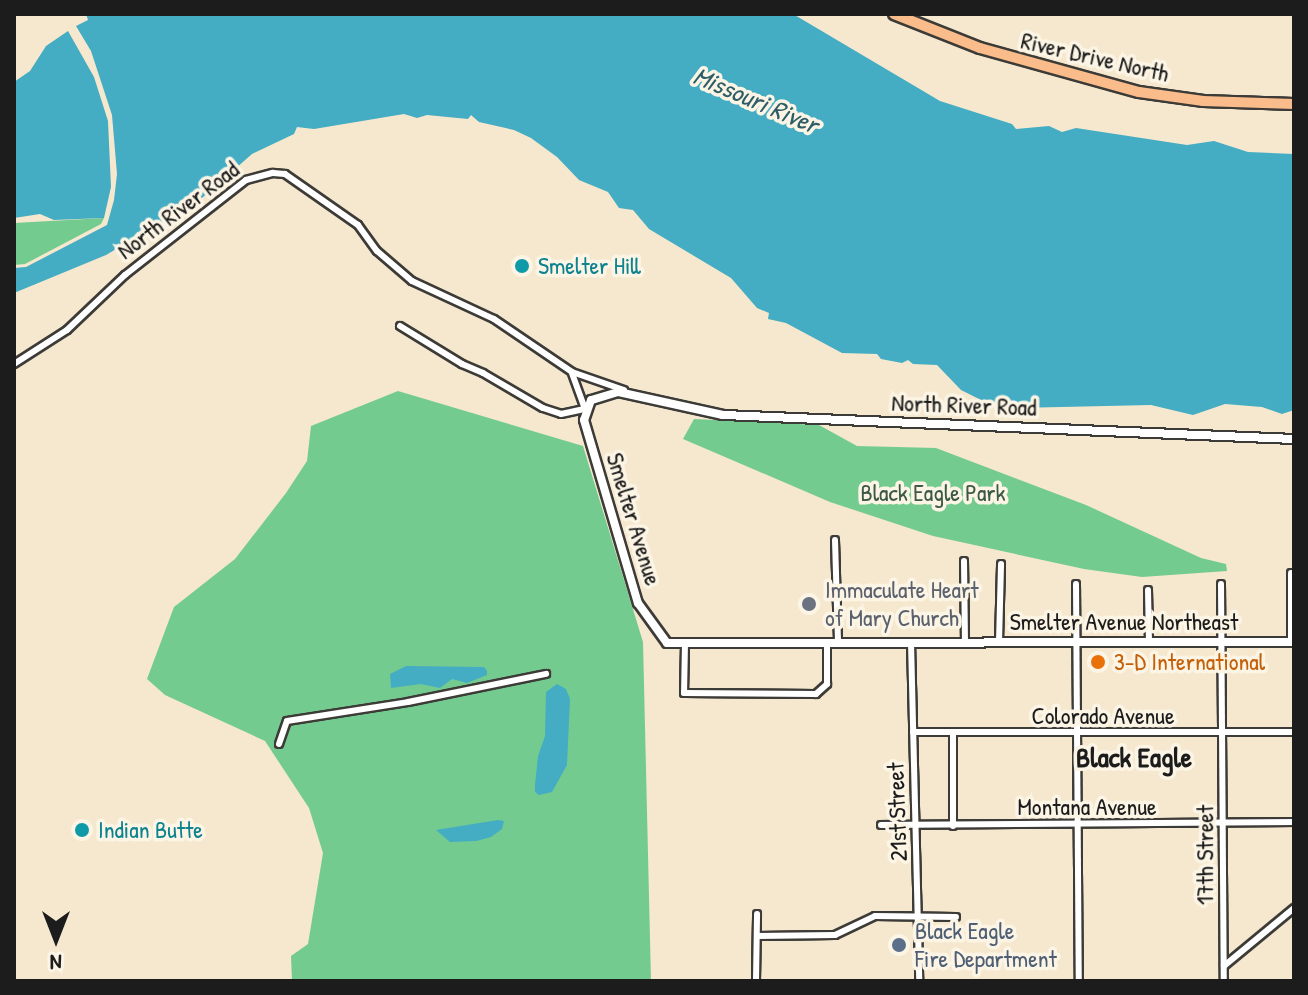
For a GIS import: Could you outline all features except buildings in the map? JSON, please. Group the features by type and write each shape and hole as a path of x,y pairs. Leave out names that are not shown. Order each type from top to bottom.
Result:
{"main road":[{"name":"River Drive North","path":"898,15 1006,57 1139,92 1203,101 1294,104"}],"street":[{"name":"North River Road","path":"14,364 67,330 125,275 246,180 273,173 285,174 358,225 377,251 412,281 494,319 572,372 635,394 723,415 1294,439"},
{"path":"400,326 543,408 561,414 588,405 572,372"},
{"name":"North River Road","path":"588,405 603,394 635,394"},
{"name":"Smelter Avenue","path":"588,405 589,436 638,603 667,643"},
{"path":"835,540 838,642"},
{"path":"964,561 965,642"},
{"path":"999,642 1001,564"},
{"path":"1291,573 1292,642"},
{"path":"1076,584 1079,981"},
{"name":"17th Street","path":"1221,584 1224,981"},
{"path":"1148,590 1149,641"},
{"name":"21st Street","path":"911,642 919,981"},
{"name":"Smelter Avenue Northeast","path":"667,643 1292,642"},
{"path":"685,643 684,693 816,694 824,691 827,684 827,643"},
{"path":"279,744 287,721 423,700 546,674"},
{"name":"Colorado Avenue","path":"913,732 1077,735 1294,732"},
{"path":"953,733 953,826"},
{"name":"Montana Avenue","path":"881,825 1294,823"},
{"path":"1224,966 1294,908"},
{"path":"756,981 757,914"},
{"path":"757,936 835,935 875,916 956,917"}],"green space":[{"path":"104,218 101,224 25,264 14,265 14,223"},
{"path":"398,391 583,446 643,642 651,981 292,981 291,956 308,944 323,853 309,808 265,741 165,695 147,679 174,607 235,559 286,493 307,461 311,426"},
{"name":"Black Eagle Park","path":"694,419 819,425 857,446 936,448 1086,505 1201,558 1226,564 1227,571 1142,577 1084,569 933,536 830,502 683,439"}],"water":[{"name":"Missouri River","path":"86,14 793,14 940,101 1012,124 1016,129 1049,126 1062,132 1076,128 1187,145 1214,141 1248,152 1294,154 1294,410 1282,414 1262,407 1225,404 1193,415 1151,405 1015,408 985,402 961,390 937,365 913,364 908,360 902,363 881,359 877,354 842,353 786,323 768,319 769,313 757,308 731,278 649,229 633,210 619,208 608,192 579,180 557,157 531,138 514,130 479,122 471,115 468,119 427,115 417,118 404,114 314,129 297,127 294,134 252,154 178,219 150,238 147,233 137,232 135,238 106,255 14,293 14,268 26,267 107,225 114,200 117,174 112,115 91,51 76,26 88,20"},
{"path":"68,31 94,77 108,121 111,187 104,218 54,220 40,214 14,218 14,82 30,71 46,46"},
{"path":"406,666 484,667 487,675 467,683 452,679 440,688 421,684 391,688 390,674"},
{"path":"557,684 566,689 570,699 567,765 552,792 539,795 535,792 535,785 538,756 545,736 546,692"},
{"path":"504,821 502,829 491,837 476,841 450,842 436,830"}],"place":[{"name":"Smelter Hill","path":"522,266"},
{"name":"Immaculate Heart of Mary Church","path":"809,604"},
{"name":"3-D International","path":"1098,662"},
{"name":"Indian Butte","path":"82,830"},
{"name":"Black Eagle Fire Department","path":"899,945"}],"district":[{"name":"Black Eagle","path":"1134,757"}]}
